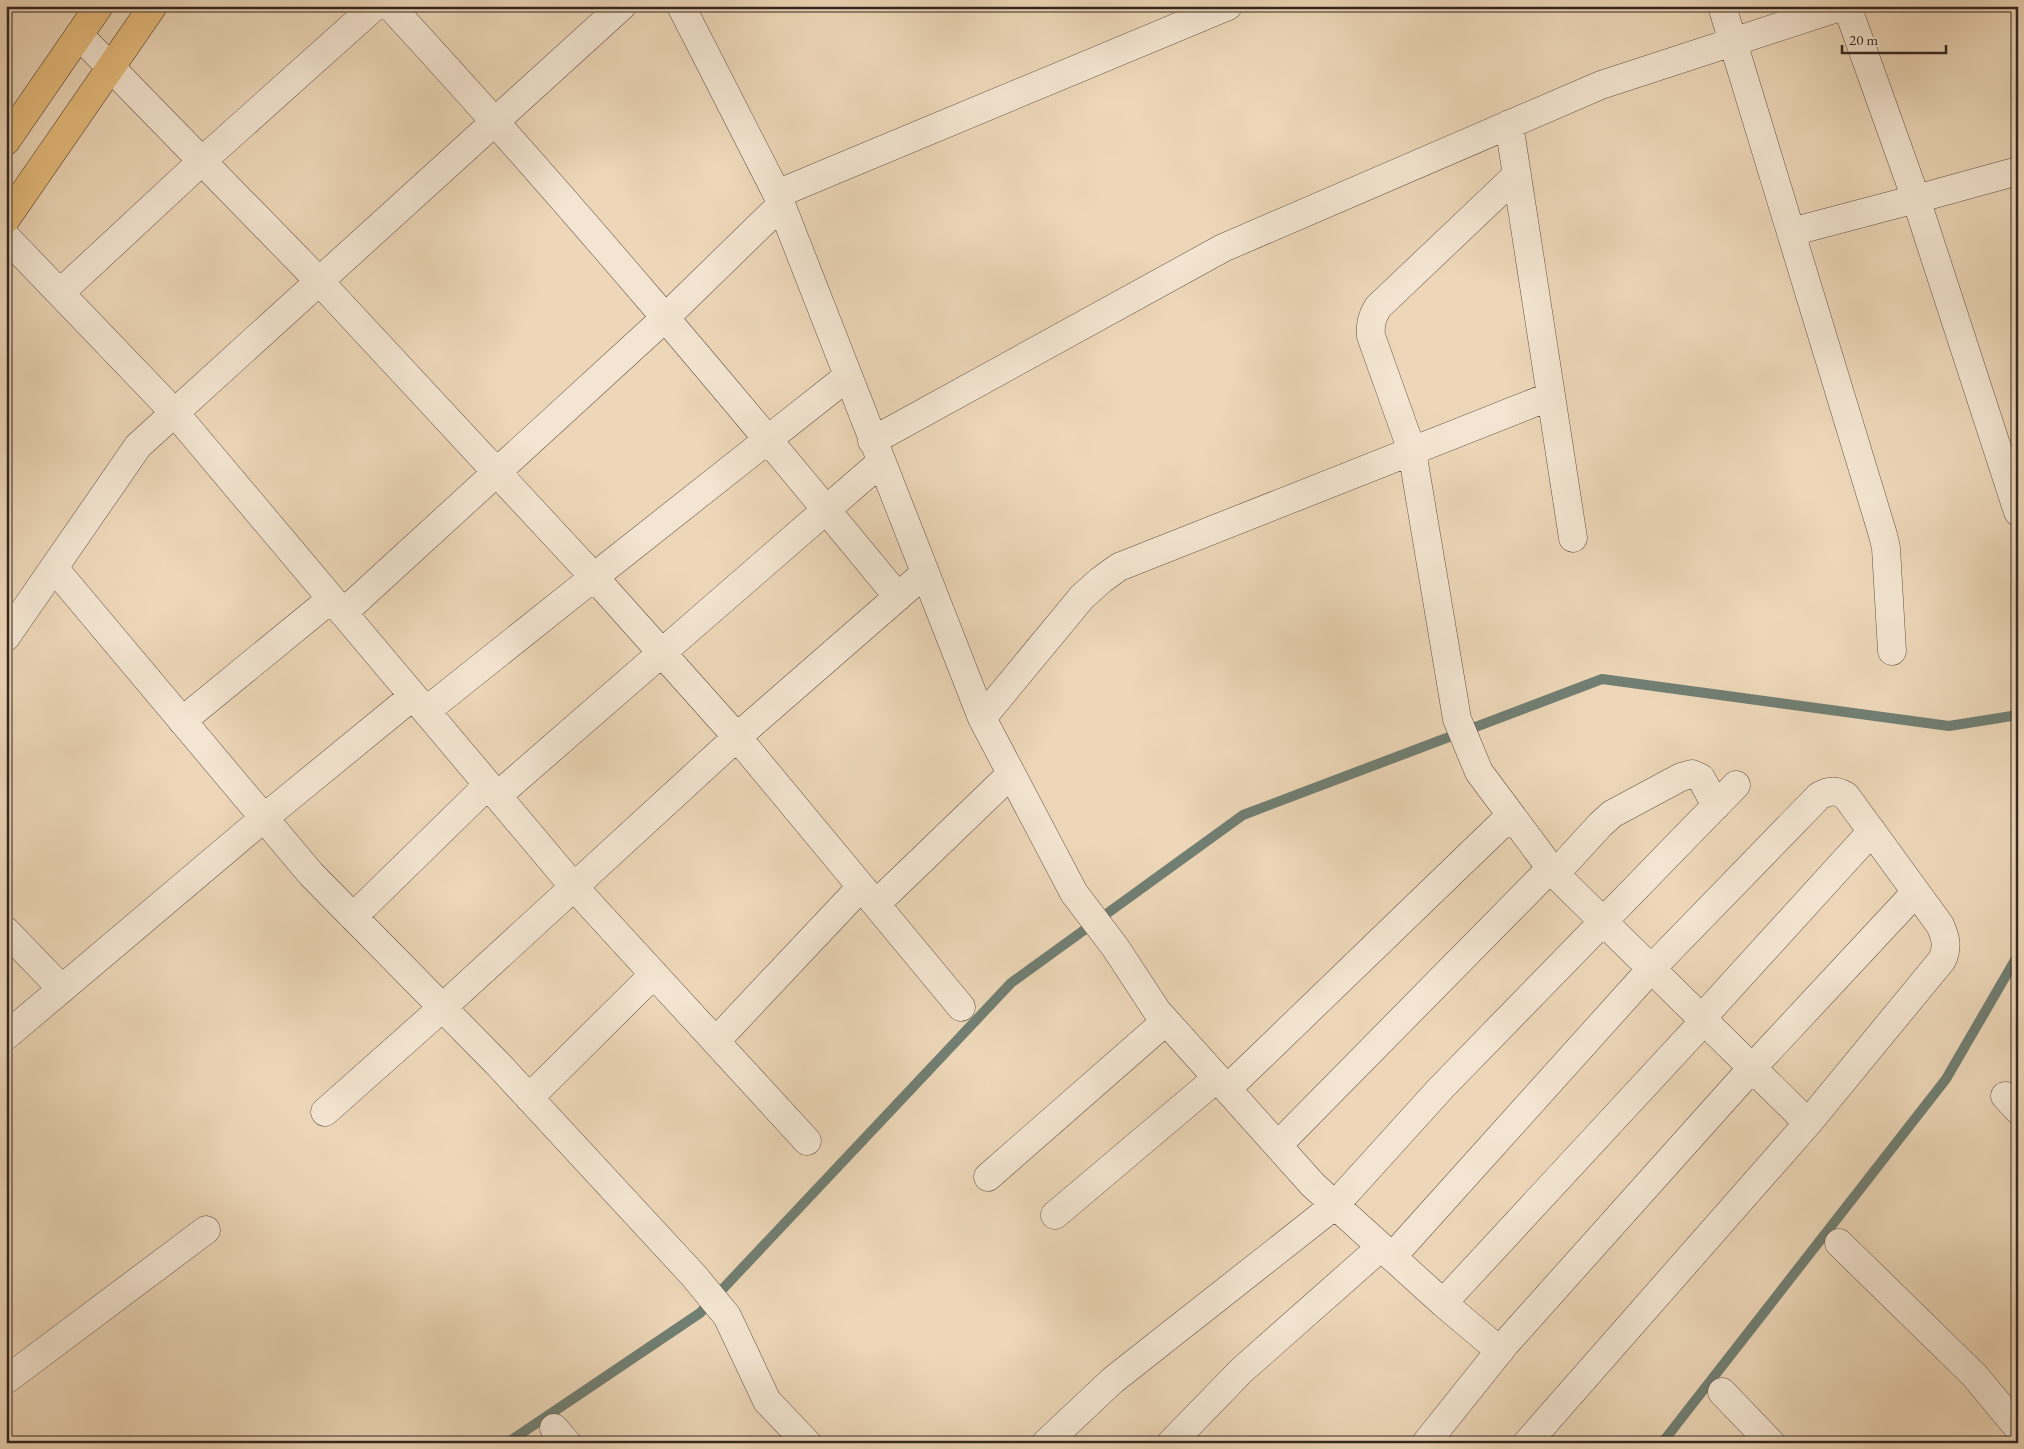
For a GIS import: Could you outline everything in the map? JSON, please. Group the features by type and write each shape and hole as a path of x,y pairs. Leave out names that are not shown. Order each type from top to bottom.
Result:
{"main road":[{"path":"6,141 99,6"},
{"path":"6,219 153,6"}],"street":[{"path":"60,293 202,161 375,6"},
{"path":"390,6 496,121 665,318 898,597"},
{"path":"6,637 138,446 622,6"},
{"path":"681,6 778,199 982,718 1074,893 1115,947 1157,1011 1313,1186 1443,1303 1500,1351"},
{"path":"182,721 337,606 496,472 665,318 778,199 1228,6"},
{"path":"1722,6 1883,535 1886,548 1892,651"},
{"path":"353,917 493,791 662,652 826,510 876,452 1223,248 1601,85 1843,6"},
{"path":"1847,6 2010,461 2018,512"},
{"path":"79,35 319,281 594,577 737,737 961,1007"},
{"path":"1509,124 1573,538"},
{"path":"1790,232 2018,171"},
{"path":"1517,175 1378,307 1372,316 1371,336 1412,451 1457,719 1476,766 1553,871 1808,1123"},
{"path":"6,238 174,413 574,887 807,1141"},
{"path":"6,1036 264,818 594,577 847,376"},
{"path":"982,718 1082,597 1119,567 1551,396"},
{"path":"54,568 311,874 529,1098 694,1276 727,1316 767,1401 807,1443"},
{"path":"325,1112 442,1008 737,737 924,574"},
{"path":"716,1041 868,896 1011,774"},
{"path":"1278,1146 1612,814 1681,777 1692,774 1701,778 1716,806"},
{"path":"1046,1443 1113,1380 1334,1205 1441,1088 1602,921 1736,786"},
{"path":"1171,1443 1242,1370 1386,1252 1651,969 1819,796 1828,791 1838,791 1846,796 1940,925 1946,937 1946,949 1942,960 1808,1123 1528,1443"},
{"path":"1056,1215 1222,1083 1511,815"},
{"path":"1443,1303 1703,1020 1872,831"},
{"path":"1426,1443 1500,1351 1752,1068 1916,892"},
{"path":"6,931 62,989"},
{"path":"529,1098 654,974"},
{"path":"988,1177 1166,1021"},
{"path":"6,1380 206,1230"},
{"path":"1839,1243 1975,1376 2018,1428"},
{"path":"1722,1392 1770,1443"}],"waterway":[{"path":"507,1443 700,1313 1011,983 1243,815 1602,679 1949,726 2018,715"},
{"path":"1662,1443 1946,1079 2018,955"}]}
